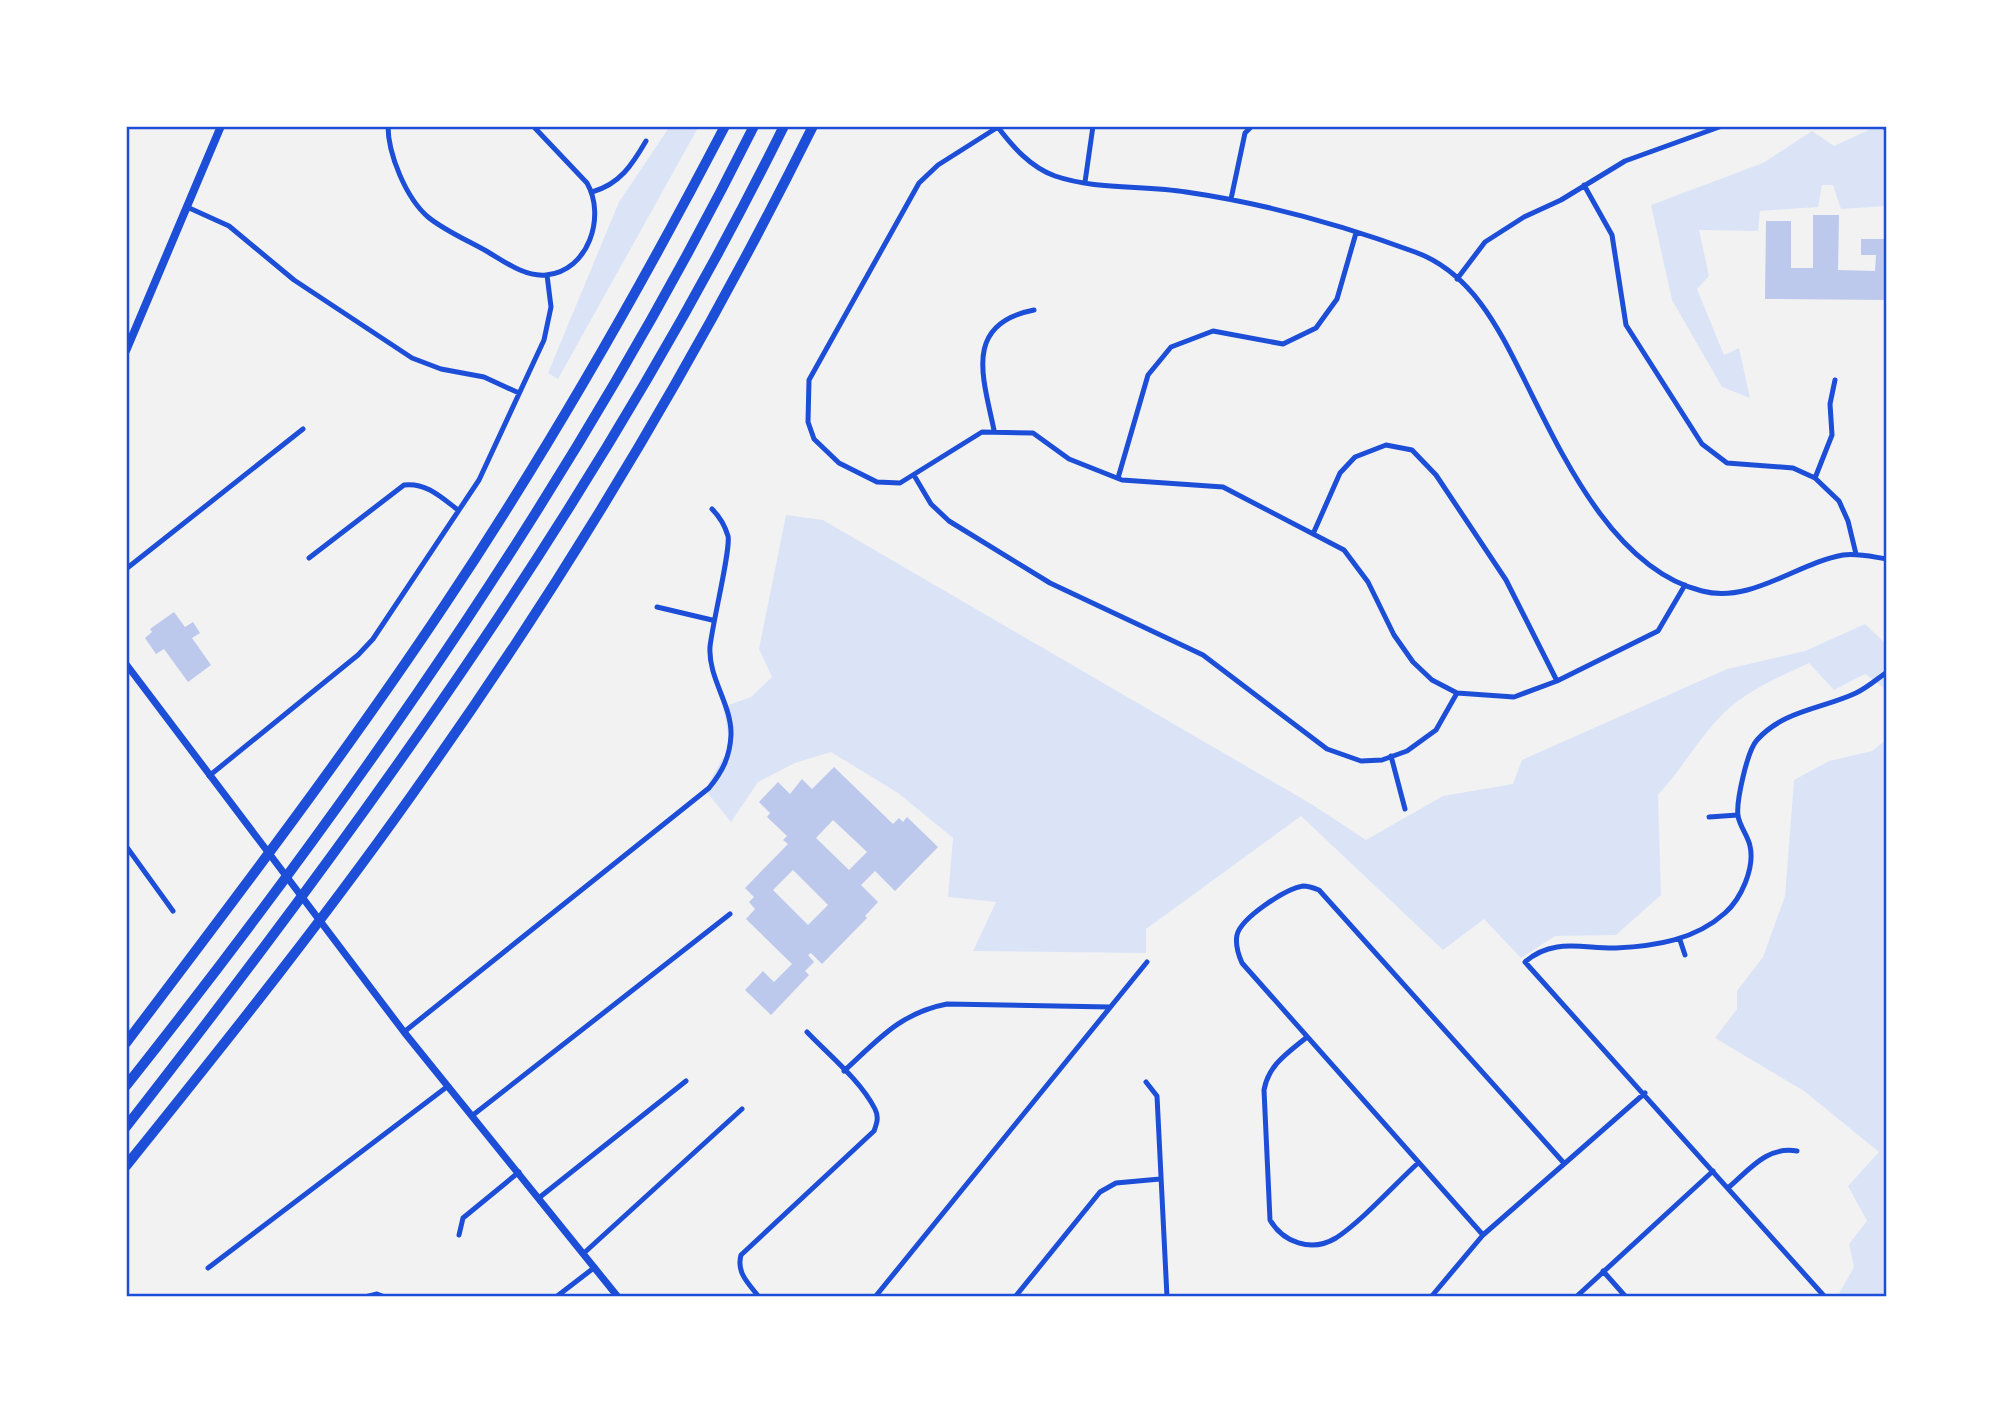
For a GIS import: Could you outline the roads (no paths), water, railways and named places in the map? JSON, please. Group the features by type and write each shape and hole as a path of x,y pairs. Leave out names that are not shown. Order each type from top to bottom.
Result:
{"highway":[{"path":"126,1042 318,787 453,593 584,382 724,126"},
{"path":"126,1086 347,793 424,685 519,542 650,320 754,126"},
{"path":"126,1126 319,876 492,631 581,490 673,335 784,126"},
{"path":"126,1166 339,895 514,646 607,499 694,351 813,126"}],"main road":[{"path":"126,351 221,126"}],"street":[{"path":"388,126 409,193 428,217 519,270 547,275 569,265 587,248 596,215 592,192 533,126"},
{"path":"1085,182 1093,126"},
{"path":"1231,199 1245,133 1252,126"},
{"path":"1694,126 1697,135"},
{"path":"1457,279 1485,242 1524,217 1635,156 1722,126"},
{"path":"1685,585 1658,631 1557,681 1514,697 1457,692 1432,680 1413,662 1394,635 1368,582 1344,551 1223,487 1118,478 1069,459 1033,432 994,430 982,432 915,477 900,483 882,483 839,463 814,439 808,422 809,380 919,183 939,165 998,127 1025,159 1053,175 1085,182 1160,188 1231,199 1418,253 1457,279 1487,310 1546,423 1601,515 1639,557 1685,585 1710,593 1739,592 1841,555 1856,554 1887,559"},
{"path":"592,192 617,181 631,166 646,141"},
{"path":"1584,185 1612,235 1626,325 1702,444 1727,463 1793,468 1815,478 1839,501 1848,521 1856,554"},
{"path":"187,207 238,232 294,281 412,358 441,369 484,377 519,393"},
{"path":"1118,478 1148,375 1171,347 1213,331 1283,344 1316,328 1337,299 1356,233"},
{"path":"209,776 358,655 373,639 479,480 549,323 547,275"},
{"path":"994,430 981,367 985,346 993,328 1012,315 1034,310"},
{"path":"1815,478 1832,435 1830,404 1835,380"},
{"path":"126,569 303,429"},
{"path":"1313,534 1340,473 1355,457 1386,445 1396,444 1412,450 1436,475 1506,580 1557,681"},
{"path":"915,477 931,504 949,521 1050,583 1203,655 1327,749 1361,761 1391,756 1425,741 1436,730 1457,692"},
{"path":"309,558 404,485 414,484 429,488 458,510"},
{"path":"404,1032 709,788 721,773 730,753 732,731 709,657 712,620 729,539 721,519 712,509"},
{"path":"657,607 712,620"},
{"path":"126,664 251,833 404,1032 540,1197 618,1297"},
{"path":"1825,1297 1525,962 1556,946 1616,948 1680,940 1702,932 1728,911 1747,881 1751,848 1738,815 1742,782 1754,743 1772,726 1796,712 1859,692 1887,672"},
{"path":"1391,756 1405,809"},
{"path":"1709,817 1738,815"},
{"path":"126,846 173,911"},
{"path":"1483,1235 1242,962 1237,950 1237,935 1244,923 1275,899 1305,886 1319,890 1563,1162"},
{"path":"473,1115 730,914"},
{"path":"1680,940 1685,954"},
{"path":"875,1297 1147,962"},
{"path":"844,1070 899,1021 925,1008 947,1004 1110,1007"},
{"path":"759,1297 742,1275 738,1264 741,1255 874,1131 878,1119 876,1110 844,1070 807,1032"},
{"path":"1307,1037 1274,1066 1266,1077 1264,1090 1270,1220 1279,1235 1295,1244 1335,1239 1418,1163"},
{"path":"540,1197 686,1080"},
{"path":"1146,1082 1157,1096 1167,1297"},
{"path":"208,1268 449,1086"},
{"path":"1431,1297 1483,1235 1644,1093"},
{"path":"584,1253 742,1109"},
{"path":"1729,1187 1768,1154 1782,1148 1797,1151"},
{"path":"1576,1297 1713,1171"},
{"path":"459,1235 463,1217 519,1172"},
{"path":"1015,1297 1100,1192 1116,1183 1160,1179"},
{"path":"556,1297 595,1267"},
{"path":"1603,1271 1626,1297"},
{"path":"365,1297 377,1294 385,1297"}]}
